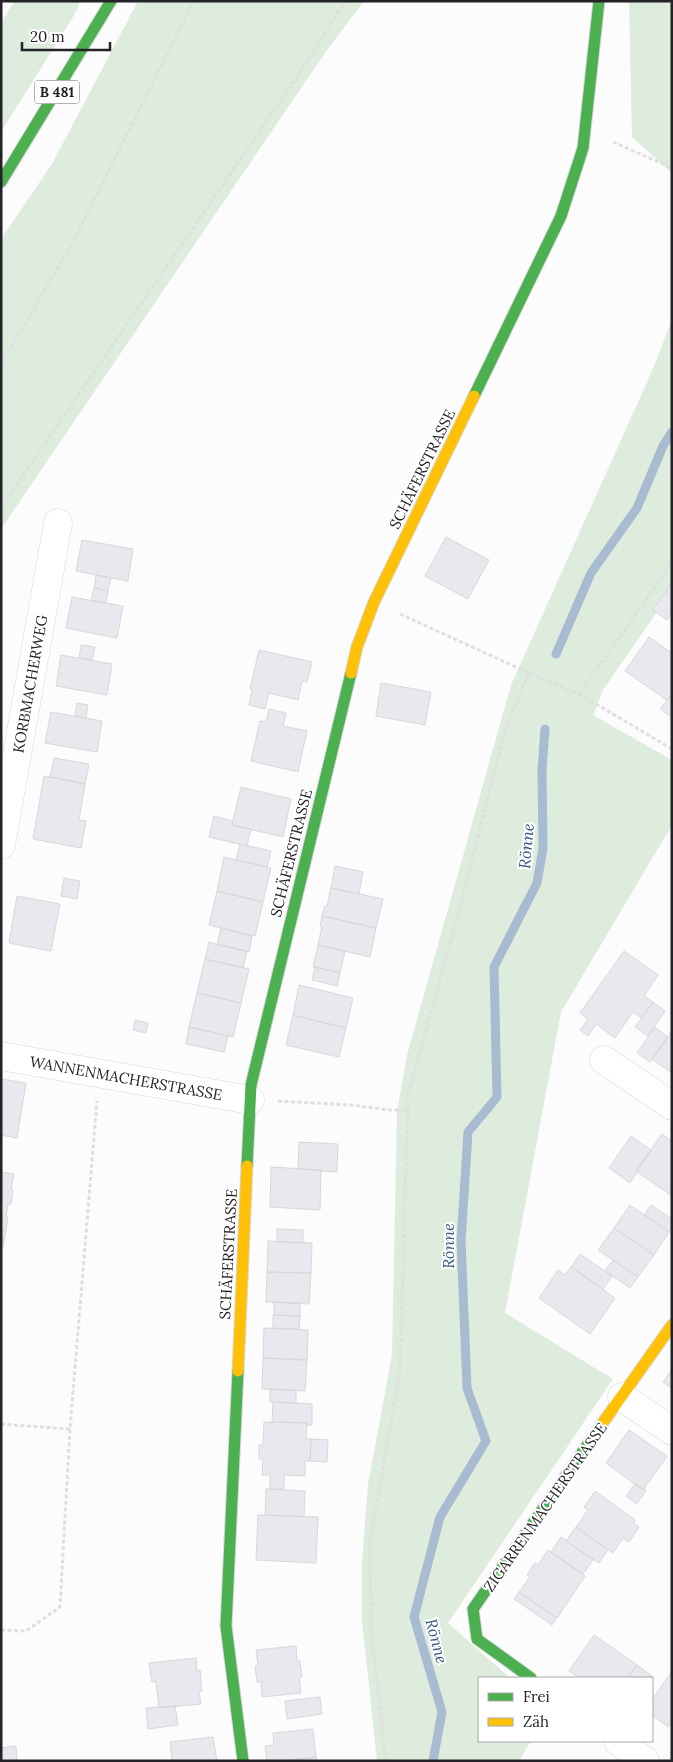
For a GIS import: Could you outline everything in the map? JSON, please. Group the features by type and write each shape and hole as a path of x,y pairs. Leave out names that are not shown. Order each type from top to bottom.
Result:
{"street":[{"name":"B 481","path":"1,182 111,1"},
{"name":"SCHÄFERSTRASSE","path":"243,1761 226,1626 251,1085 356,647 374,602 561,216 583,148 599,1"},
{"name":"KORBMACHERWEG","path":"1,844 58,523"},
{"name":"WANNENMACHERSTRASSE","path":"1,1056 250,1100"},
{"path":"604,1060 672,1106"},
{"name":"ZIGARRENMACHERSTRASSE","path":"530,1677 477,1639 473,1609 672,1325"},
{"path":"622,1396 672,1431"},
{"path":"619,1742 646,1761"}],"path":[{"path":"1,365 74,240 194,1"},
{"path":"1,508 311,56 345,1"},
{"path":"586,131 672,168"},
{"path":"579,694 672,563"},
{"path":"374,602 579,694 672,749"},
{"path":"386,1761 371,1629 370,1542 400,1371 408,1095 458,915 505,730 529,673"},
{"path":"1,1630 26,1630 60,1607 70,1429 99,1073"},
{"path":"250,1100 407,1110"},
{"path":"1,1424 70,1429"}],"green space":[{"path":"14,1 81,1 73,17 1,132 1,24"},
{"path":"138,1 364,1 327,50 1,529 1,239 52,164"},
{"path":"629,1 672,1 672,173 632,137"},
{"path":"672,320 672,590 603,690 593,715 672,760 672,825 561,1012 505,1313 613,1379 448,1623 509,1677 478,1677 478,1742 530,1742 519,1761 377,1761 362,1620 362,1562 368,1484 392,1355 397,1112 407,1055 511,685 652,371"}],"building":[{"path":"446,537 489,560 468,599 425,576"},
{"path":"82,540 133,549 128,581 76,571"},
{"path":"96,575 111,578 108,591 94,588"},
{"path":"672,583 672,612 667,620 653,610"},
{"path":"94,588 108,591 106,603 91,601"},
{"path":"72,597 123,606 117,638 66,628"},
{"path":"649,637 672,653 672,694 667,700 625,671"},
{"path":"81,645 95,647 92,660 79,658"},
{"path":"259,650 312,662 307,682 302,681 298,700 269,693 265,709 249,705 252,690 250,689"},
{"path":"61,655 112,664 107,695 56,686"},
{"path":"381,683 431,692 425,725 376,716"},
{"path":"672,694 672,717 660,709"},
{"path":"77,703 88,705 86,718 75,716"},
{"path":"269,709 286,713 283,726 307,731 298,772 251,761 260,721 266,722"},
{"path":"51,712 102,721 97,752 45,743"},
{"path":"54,758 89,764 85,784 50,777"},
{"path":"44,776 85,784 79,820 86,821 81,848 33,839"},
{"path":"241,787 291,799 283,837 232,825"},
{"path":"214,816 233,821 232,825 251,829 247,846 209,837"},
{"path":"240,844 271,851 267,867 236,860"},
{"path":"224,857 271,868 263,902 217,891"},
{"path":"335,866 363,872 359,894 331,888"},
{"path":"64,878 80,881 77,899 61,896"},
{"path":"331,888 383,899 376,928 322,916 325,906 327,906"},
{"path":"217,891 263,902 255,936 209,925"},
{"path":"17,896 60,904 51,951 9,943"},
{"path":"322,916 376,928 370,957 318,945"},
{"path":"221,928 252,936 249,952 217,945"},
{"path":"209,942 247,951 243,968 205,959"},
{"path":"318,945 345,951 340,973 313,967"},
{"path":"624,951 658,975 644,996 653,1002 642,1018 633,1012 615,1038 596,1024 588,1036 580,1030 588,1019 580,1013"},
{"path":"205,959 249,969 241,1003 197,993"},
{"path":"315,967 340,973 337,986 312,980"},
{"path":"299,985 353,998 346,1028 293,1015"},
{"path":"197,993 241,1003 233,1037 189,1027"},
{"path":"653,1002 665,1011 648,1036 635,1027"},
{"path":"293,1015 346,1028 339,1057 286,1045"},
{"path":"135,1020 148,1023 146,1033 133,1030"},
{"path":"189,1027 228,1036 224,1052 186,1044"},
{"path":"655,1027 668,1037 650,1062 637,1053"},
{"path":"672,1031 672,1073 652,1059"},
{"path":"1,1079 26,1083 17,1138 1,1135"},
{"path":"662,1134 672,1141 672,1196 636,1171"},
{"path":"631,1136 651,1150 630,1183 609,1168"},
{"path":"299,1142 338,1144 337,1172 298,1169"},
{"path":"271,1167 321,1170 320,1210 270,1207"},
{"path":"1,1172 14,1174 11,1204 8,1204 6,1217 8,1217 3,1248 1,1248"},
{"path":"630,1205 669,1232 654,1255 614,1228"},
{"path":"651,1205 672,1219 672,1228 669,1232 644,1215"},
{"path":"614,1228 654,1255 638,1277 598,1250"},
{"path":"277,1229 303,1230 303,1243 277,1242"},
{"path":"268,1241 312,1243 311,1273 267,1272"},
{"path":"580,1254 612,1276 603,1289 571,1267"},
{"path":"613,1260 638,1277 630,1288 605,1271"},
{"path":"571,1267 615,1298 590,1334 539,1298 558,1270 565,1275"},
{"path":"267,1272 311,1273 309,1304 266,1302"},
{"path":"274,1302 300,1303 300,1316 274,1315"},
{"path":"273,1315 300,1316 299,1329 273,1328"},
{"path":"264,1328 308,1330 307,1360 263,1358"},
{"path":"263,1358 307,1360 305,1391 262,1389"},
{"path":"672,1369 672,1388 663,1382"},
{"path":"270,1389 296,1390 296,1403 270,1402"},
{"path":"273,1402 312,1404 312,1425 307,1425 307,1423 272,1422"},
{"path":"264,1422 307,1423 306,1439 311,1439 310,1461 305,1461 305,1476 284,1475 284,1489 270,1489 270,1475 262,1475 263,1459 259,1459 259,1445 263,1445"},
{"path":"629,1430 667,1456 643,1490 606,1463"},
{"path":"311,1439 328,1440 327,1462 310,1461"},
{"path":"635,1484 646,1490 637,1504 626,1496"},
{"path":"266,1489 305,1491 304,1517 265,1515"},
{"path":"595,1491 635,1520 634,1523 639,1527 629,1542 623,1538 613,1553 576,1527 588,1510 584,1507"},
{"path":"258,1515 318,1517 316,1563 256,1560"},
{"path":"576,1527 608,1550 599,1563 566,1541"},
{"path":"561,1537 593,1560 583,1574 551,1552"},
{"path":"548,1550 585,1576 557,1618 519,1592 530,1577 527,1575 535,1563 538,1565"},
{"path":"519,1592 557,1618 552,1625 514,1599"},
{"path":"594,1635 637,1665 629,1677 578,1677 569,1671"},
{"path":"296,1646 297,1661 300,1661 302,1677 299,1677 301,1693 262,1697 261,1682 257,1682 256,1650"},
{"path":"196,1658 197,1671 200,1670 202,1691 199,1691 201,1704 159,1708 156,1682 152,1682 149,1663"},
{"path":"637,1665 652,1676 652,1677 629,1677"},
{"path":"672,1671 672,1721 668,1727 653,1716 653,1699"},
{"path":"320,1697 322,1714 287,1719 285,1701"},
{"path":"175,1706 178,1725 148,1729 146,1708"},
{"path":"313,1729 316,1757 267,1761 265,1746 274,1745 273,1733"},
{"path":"213,1737 217,1761 172,1761 170,1742"},
{"path":"16,1746 17,1761 1,1761 1,1748"},
{"path":"316,1757 317,1761 284,1761"}],"waterway":[{"name":"Rönne","path":"556,654 591,573 637,508 663,446 672,432"},
{"name":"Rönne","path":"433,1761 442,1712 414,1617 440,1517 486,1441 467,1388 461,1241 468,1132 497,1097 494,967 537,883 543,848 542,770 545,729"}],"traffic: fast":[{"path":"1,182 111,1"},
{"path":"474,396 561,216 583,148 599,1"},
{"path":"247,1166 251,1085 351,673"},
{"path":"238,1371 226,1626 243,1761"},
{"path":"530,1677 477,1639 473,1609 602,1424"}],"traffic: slow":[{"path":"351,673 357,647 374,602 474,396"},
{"path":"238,1371 247,1166"},
{"path":"602,1424 672,1325"}]}
